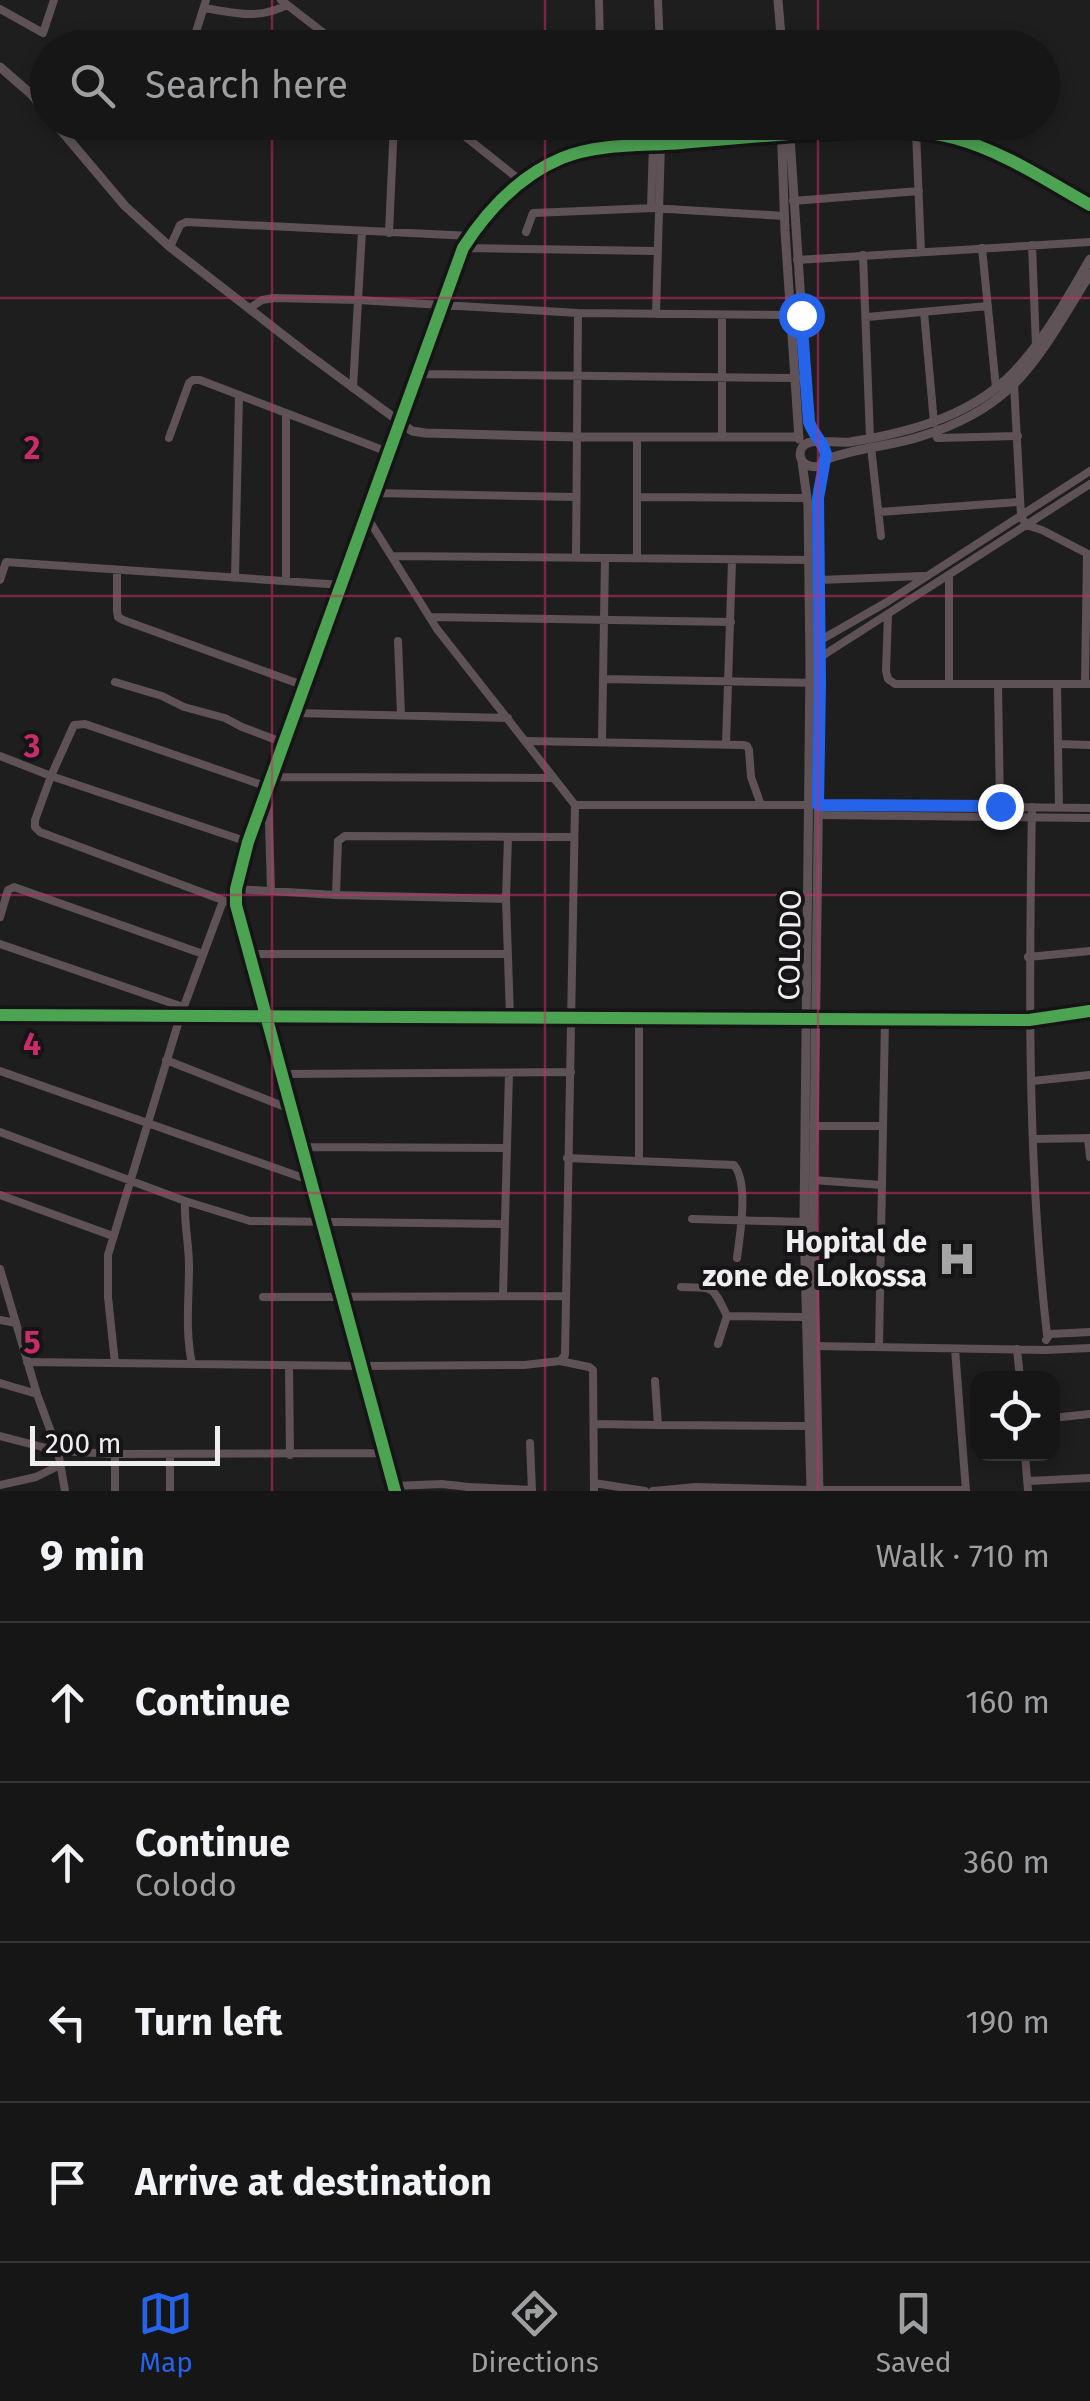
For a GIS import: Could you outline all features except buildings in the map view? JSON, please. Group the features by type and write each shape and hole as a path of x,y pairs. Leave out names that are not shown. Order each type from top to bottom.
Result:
{"main road":[{"path":"778,0 779,30"},
{"path":"0,67 30,93"},
{"path":"69,140 125,206 170,247 353,388 418,432 799,437"},
{"name":"COLODO","path":"787,140 785,216 799,437 813,560 815,808 804,1222 808,1426 815,1490"},
{"path":"788,140 809,422 824,447 825,460"},
{"path":"935,427 996,388 1021,365 1090,260"},
{"path":"871,443 812,441 801,448 801,458 814,468 871,443 975,413 1014,384 1090,274"},
{"name":"COLODO","path":"814,683 819,658 819,580 813,560 825,460"},
{"name":"COLODO","path":"810,1018 815,1490"}],"street":[{"path":"44,30 54,0"},
{"path":"599,0 600,30"},
{"path":"658,0 659,30"},
{"path":"197,30 205,4 240,14 268,15 284,2 320,30"},
{"path":"0,9 38,30"},
{"path":"389,232 393,140"},
{"path":"470,140 521,181"},
{"path":"605,140 605,148"},
{"path":"656,314 658,140"},
{"path":"530,1443 532,1491 442,1484 394,1489 284,1074 248,954 236,889 248,842 463,248 494,205 521,181 564,157 605,148 694,140"},
{"path":"916,140 921,252"},
{"path":"962,140 989,150 1090,205"},
{"path":"794,201 919,192"},
{"path":"526,232 532,213 659,208 785,216"},
{"path":"170,247 180,225 186,222 471,236"},
{"path":"353,388 362,232"},
{"path":"797,260 1090,242"},
{"path":"1032,245 1036,346"},
{"path":"463,248 657,251"},
{"path":"982,248 996,388"},
{"path":"863,255 871,443 880,536"},
{"path":"250,308 268,298 578,313 792,315"},
{"path":"866,317 988,306"},
{"path":"924,312 937,438 1018,436"},
{"path":"576,557 578,313"},
{"path":"722,315 722,436"},
{"path":"418,374 796,378"},
{"path":"169,438 189,384 200,380 388,452"},
{"path":"888,614 886,670 888,679 896,684 1088,684 1089,554 1026,525 1020,516 1014,384"},
{"path":"235,578 238,395"},
{"path":"286,413 286,581"},
{"path":"636,558 637,437"},
{"path":"819,641 1090,471"},
{"path":"819,658 1090,484"},
{"path":"374,493 576,497"},
{"path":"637,497 807,498"},
{"path":"879,512 1019,503 1032,509 1042,530"},
{"path":"366,516 430,617 575,805 565,1355 560,1361"},
{"path":"393,556 813,560"},
{"path":"602,741 606,558"},
{"path":"726,744 732,561"},
{"path":"0,580 6,562 342,585"},
{"path":"118,570 118,617 304,686"},
{"path":"819,580 928,576"},
{"path":"949,576 949,684"},
{"path":"430,617 731,622"},
{"path":"398,641 401,715"},
{"path":"603,679 814,683"},
{"path":"115,682 224,718 284,743"},
{"path":"998,684 1000,806"},
{"path":"1057,684 1059,808"},
{"path":"295,714 508,718"},
{"path":"236,905 40,832 35,820 74,725 86,724 268,787"},
{"path":"527,741 748,746 752,784 761,805"},
{"path":"1058,744 1090,745"},
{"path":"0,756 248,842"},
{"path":"272,777 553,778"},
{"path":"268,787 271,891"},
{"path":"575,805 1032,812 1090,808"},
{"path":"815,808 1000,806 1090,818"},
{"path":"1032,812 1029,1020 1046,1350"},
{"path":"508,837 510,1018"},
{"path":"336,895 340,838 574,837"},
{"path":"0,917 8,890 14,887 203,954"},
{"path":"236,889 506,899"},
{"path":"115,1364 108,1254 166,1060 223,901"},
{"path":"0,944 182,1012"},
{"path":"1028,958 1090,951"},
{"path":"248,954 508,954"},
{"path":"0,1015 182,1012 266,1016 1029,1020 1090,1011"},
{"path":"638,1018 639,1160"},
{"path":"880,1347 885,1018"},
{"path":"166,1060 293,1110"},
{"path":"0,1071 312,1181"},
{"path":"284,1074 571,1072"},
{"path":"504,1295 508,1073"},
{"path":"1032,1081 1090,1075"},
{"path":"814,1126 882,1126"},
{"path":"0,1132 250,1221 505,1224"},
{"path":"1034,1138 1089,1138 1090,1157"},
{"path":"303,1147 507,1148"},
{"path":"567,1158 738,1167 742,1220 737,1258"},
{"path":"814,1180 882,1185"},
{"path":"0,1195 114,1236"},
{"path":"185,1201 192,1364"},
{"path":"692,1219 804,1222"},
{"path":"0,1270 36,1394 58,1451 65,1491"},
{"path":"681,1287 715,1291 727,1316 718,1344"},
{"path":"263,1296 566,1296"},
{"path":"727,1316 806,1317"},
{"path":"0,1320 16,1323"},
{"path":"1047,1335 1090,1332"},
{"path":"814,1346 1090,1348"},
{"path":"27,1362 362,1366 524,1365 560,1361 593,1370 594,1487 649,1491 966,1490 955,1349"},
{"path":"1018,1349 1020,1371"},
{"path":"289,1366 290,1455"},
{"path":"655,1381 658,1425"},
{"path":"0,1383 36,1394"},
{"path":"1060,1417 1090,1414"},
{"path":"594,1424 808,1426"},
{"path":"0,1436 58,1451 115,1454 384,1454"},
{"path":"115,1454 115,1491"},
{"path":"170,1455 170,1491"},
{"path":"1026,1461 1028,1486 1090,1478"},
{"path":"0,1485 36,1477 60,1465"}],"cycle path":[{"path":"395,1491 236,905 236,889 248,842 463,248 506,195 532,174 562,158 606,147 718,140"},
{"path":"960,140 1007,159 1090,205"},
{"path":"0,1015 1029,1020 1090,1011"}],"place":[{"name":"Hopital de zone de Lokossa","path":"957,1259"}],"route":[{"path":"801,315 809,422 826,454 818,489 818,805 1000,806"}]}
